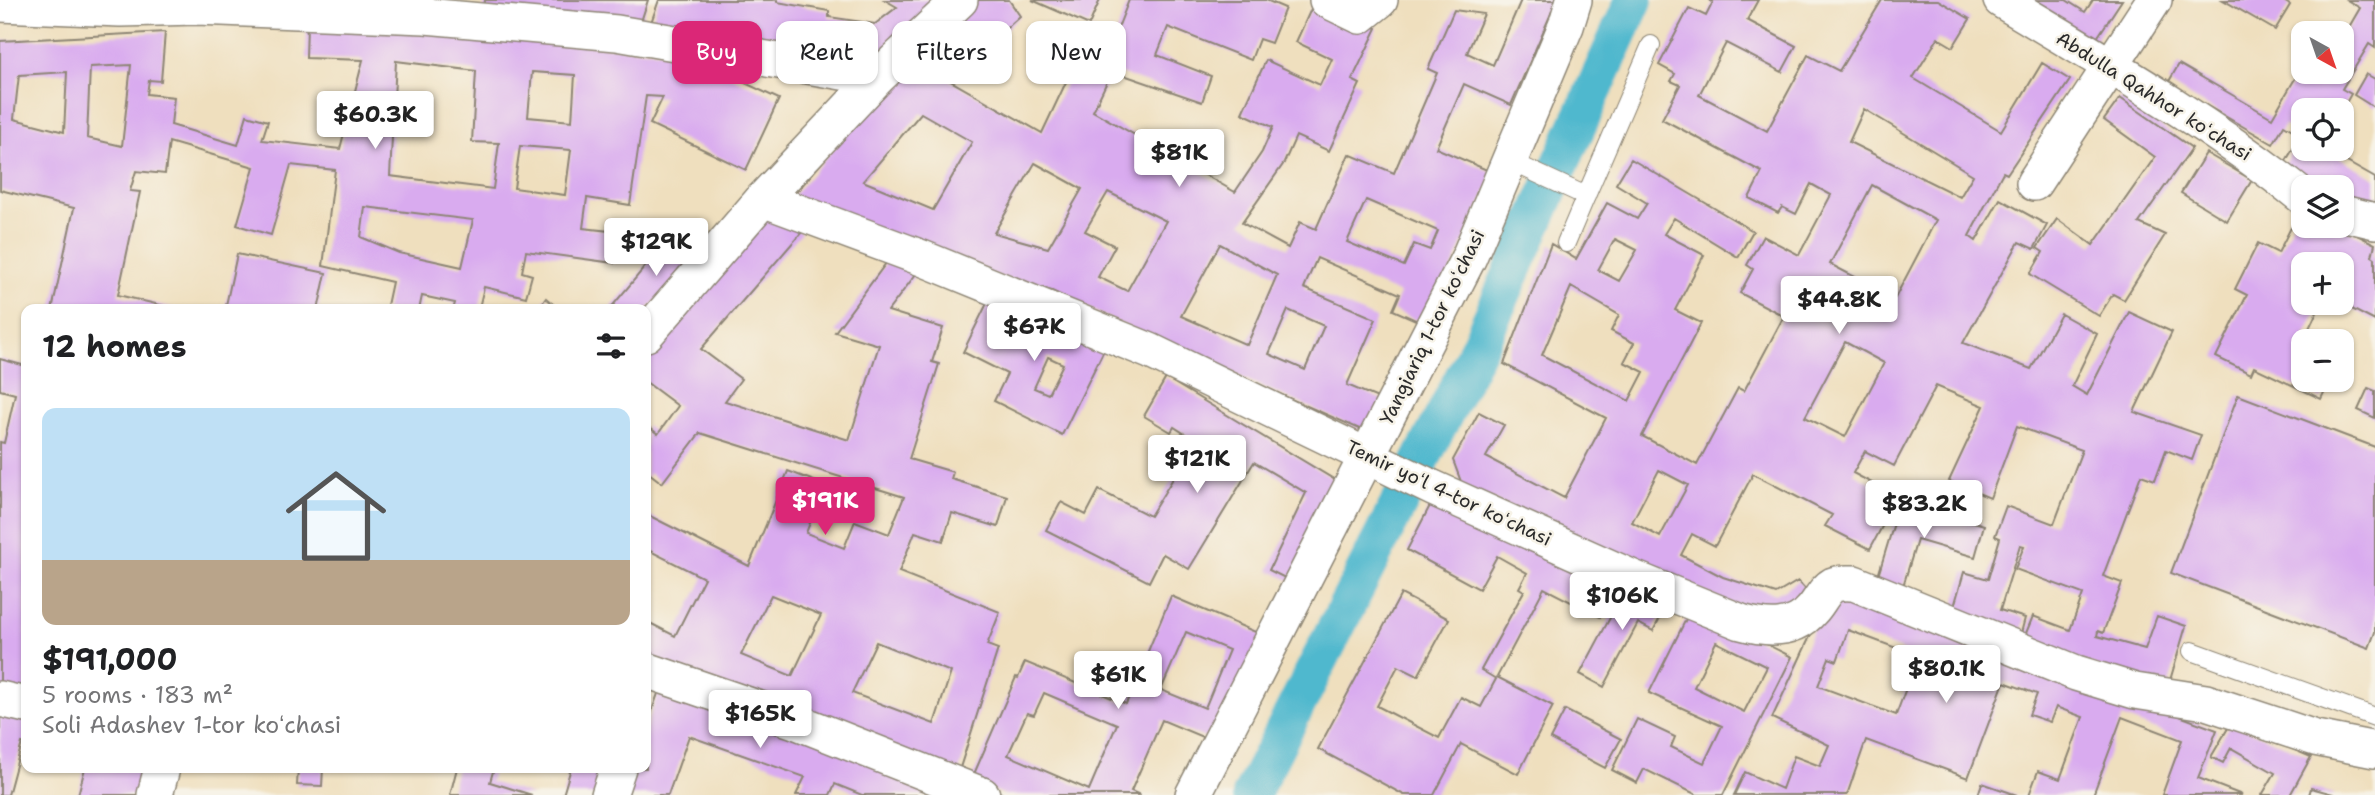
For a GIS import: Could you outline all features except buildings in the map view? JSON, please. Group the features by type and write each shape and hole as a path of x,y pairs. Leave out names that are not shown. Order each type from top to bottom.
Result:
{"street":[{"path":"878,77 960,0"},
{"path":"1327,0 1360,16 1380,0"},
{"name":"Yangiariq 1-tor koʻchasi","path":"1193,795 1382,462 1469,257 1518,165 1574,0"},
{"name":"Abdulla Qahhor koʻchasi","path":"2001,0 2197,119 2291,188"},
{"path":"2034,183 2154,0"},
{"path":"0,4 120,9 197,7 425,16 617,33 776,61"},
{"path":"651,328 763,199 871,84"},
{"name":"Temir yoʻl 4-tor koʻchasi","path":"763,199 922,258 1150,351 1433,488 1633,578 1759,627 1780,628 1794,623 1811,613 1830,587 1839,583 1854,583 2076,673 2135,691 2206,702 2315,738 2375,750"},
{"path":"2354,216 2375,221"},
{"path":"651,676 795,721 982,795"},
{"path":"0,699 21,704"},
{"path":"155,795 161,773"},
{"path":"608,795 616,773"}],"lane":[{"path":"1566,243 1651,45"},
{"path":"1518,165 1586,196"},
{"path":"2192,651 2375,717"}],"waterway":[{"path":"1251,795 1479,346 1634,0"}]}
